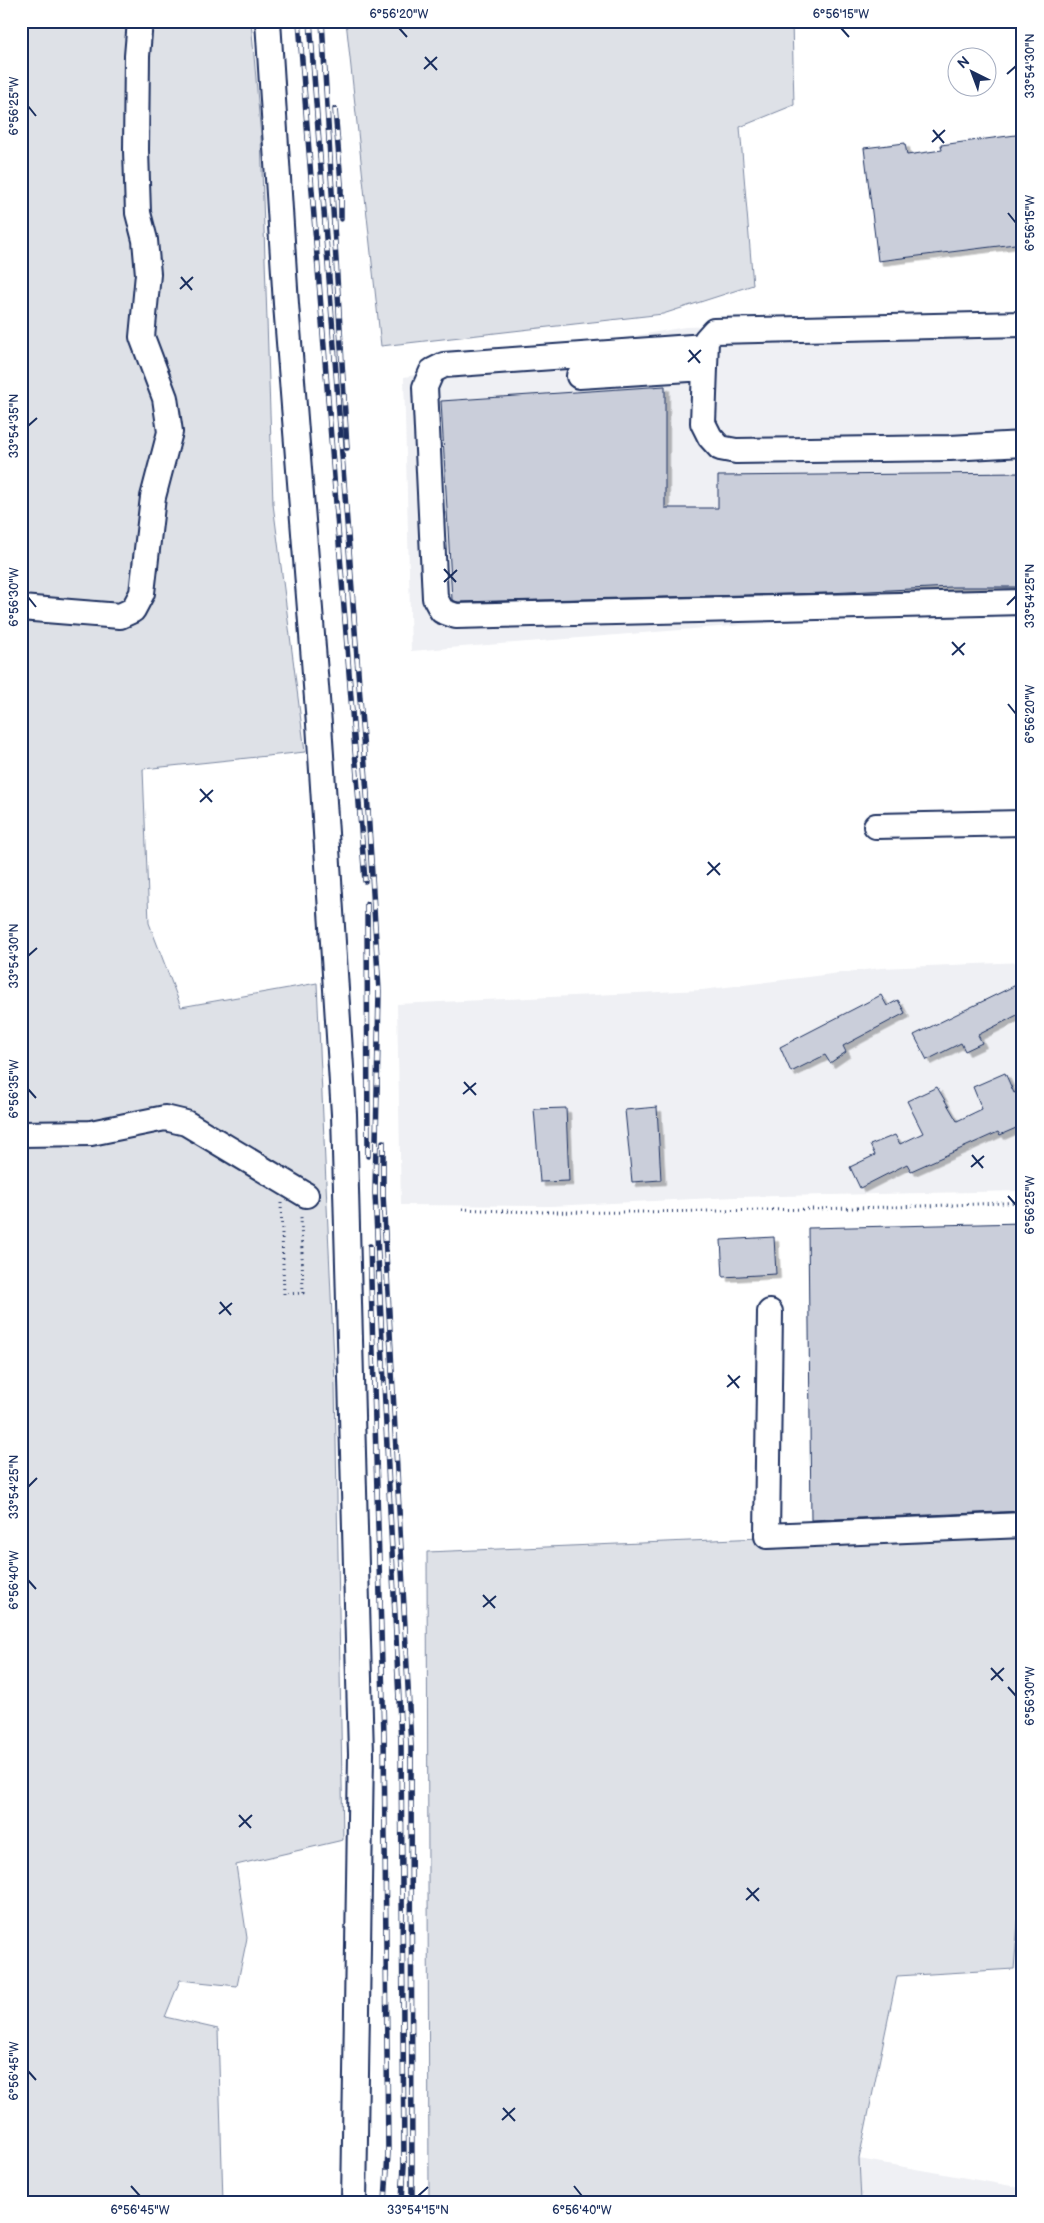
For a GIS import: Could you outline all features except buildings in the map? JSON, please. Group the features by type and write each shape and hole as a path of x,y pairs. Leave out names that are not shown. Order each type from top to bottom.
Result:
{"street":[{"path":"21,608 120,616 133,610 142,594 153,497 170,432 164,398 142,337 148,274 145,240 138,213 136,150 137,56 140,21"},
{"path":"268,21 286,304 319,724 344,1114 361,1754 354,2202"},
{"path":"1023,324 720,330 709,335 705,357 703,423 710,437 720,448 744,451 851,450 1023,444"},
{"path":"579,376 705,357"},
{"path":"705,357 444,366 432,370 425,387 435,598 442,611 456,616 1023,602"},
{"path":"876,826 1023,824"},
{"path":"21,1134 91,1133 160,1119 172,1119 186,1123 280,1178 303,1206"},
{"path":"770,1312 767,1536 1023,1525"}],"path":[{"path":"280,1178 284,1294 304,1293 303,1206"},
{"path":"462,1209 522,1213 908,1208 1023,1202"}],"shaded area":[{"path":"21,21 251,21 261,137 273,504 305,752 143,769 149,923 181,1007 317,983 335,1384 343,1840 236,1865 247,1938 237,1986 180,1980 165,2017 218,2029 223,2202 21,2202"},
{"path":"346,21 792,21 794,105 740,127 753,285 663,314 381,346"},
{"path":"1023,318 1023,617 784,622 411,651 404,377 685,327"},
{"path":"1023,962 1023,1191 735,1197 551,1206 401,1205 397,1004 702,990 881,968"},
{"path":"1023,1527 1023,1899 1020,1899 1014,1969 897,1976 859,2159 861,2202 429,2202 427,1552"},
{"path":"1020,1899 1023,1899 1023,1973 1014,1969"},
{"path":"859,2159 1023,2188 1023,2202 861,2202"}],"railway":[{"path":"299,21 365,881"},
{"path":"310,21 367,793 379,991 375,1193 401,1742 404,2165 402,2202"},
{"path":"322,21 347,448"},
{"path":"335,109 341,183 341,219"},
{"path":"367,904 368,1156"},
{"path":"383,1142 383,1194 411,1746 412,2202"},
{"path":"370,1246 384,1736 388,2153 385,2202"}]}
